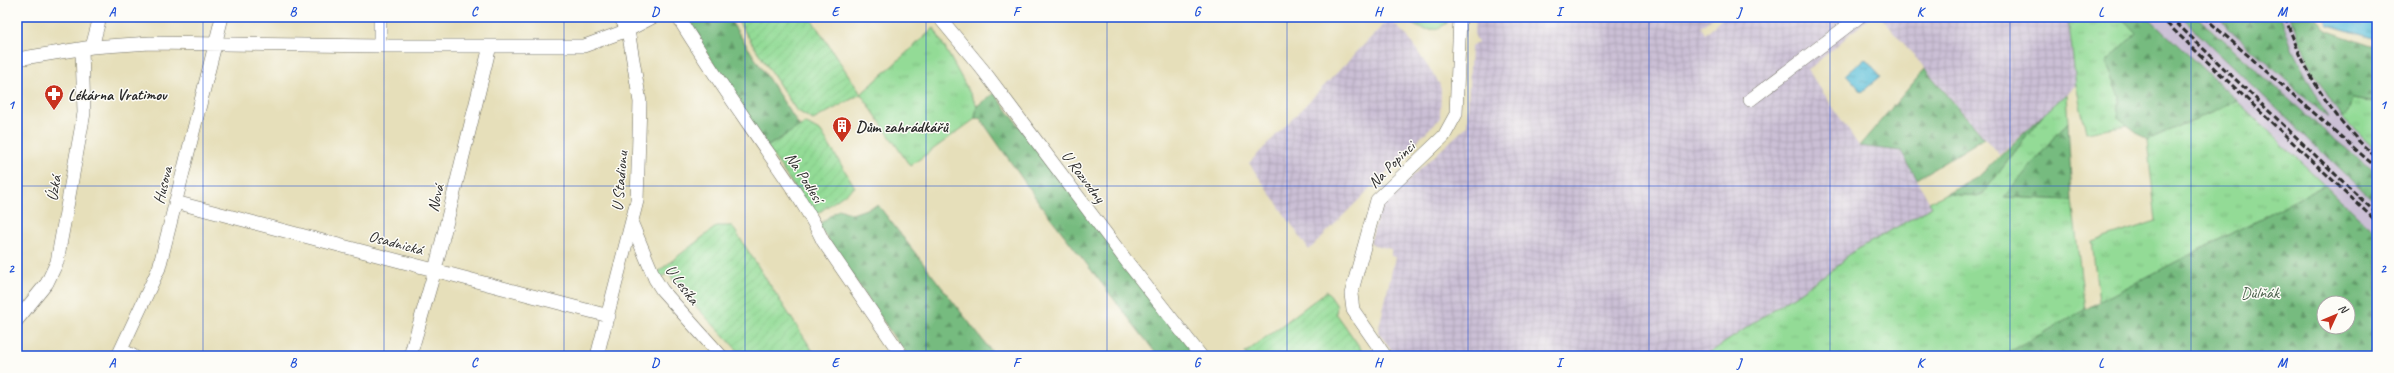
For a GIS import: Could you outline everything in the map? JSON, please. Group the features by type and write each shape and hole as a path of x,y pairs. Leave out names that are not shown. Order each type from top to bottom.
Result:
{"street":[{"name":"Úzká","path":"17,320 47,283 57,262 84,114 87,48 100,17"},
{"name":"Husova","path":"124,354 158,268 222,17"},
{"path":"380,17 380,46"},
{"path":"620,17 628,30"},
{"path":"17,59 87,48 150,43 380,46 584,46 628,30 653,17"},
{"name":"Na Podlesí","path":"678,17 790,185 815,224 823,241 902,356"},
{"name":"U Rozvodny","path":"939,17 983,70 1128,263 1201,356"},
{"name":"Na Popinci","path":"1384,356 1353,310 1351,294 1377,200 1444,136 1456,114 1460,17"},
{"path":"1750,100 1859,17"},
{"name":"U Stadionu","path":"597,356 609,316 638,201 640,102 628,30"},
{"name":"Nová","path":"410,356 435,270 490,46"},
{"name":"Osadnická","path":"175,202 609,316"},
{"name":"U Lesíka","path":"632,224 655,279 662,290 722,356"}],"shaded area":[{"path":"1475,17 1713,17 1701,27 1705,34 1724,17 1870,17 1808,70 1859,146 1901,150 1932,207 1846,256 1842,263 1705,356 1396,356 1378,332 1395,257 1391,256 1391,249 1370,244 1380,206 1467,126 1471,47 1478,42 1474,34"},
{"path":"1881,17 2068,17 2076,85 1999,155"},
{"path":"2148,17 2181,17 2377,203 2377,234"},
{"path":"2198,17 2216,17 2327,117 2293,51 2281,17 2290,17 2312,72 2342,118 2377,151 2377,174 2321,128"},
{"path":"1389,19 1407,36 1439,83 1441,90 1440,118 1309,250 1249,163"}],"green space":[{"path":"684,17 728,17 800,127 766,147"},
{"path":"735,17 810,17 861,94 813,120 796,110"},
{"path":"1403,17 1448,17 1447,23 1441,27 1430,30 1413,25"},
{"path":"2068,17 2121,17 2137,33 2106,62 2120,97 2118,118 2128,125 2086,132 2076,85"},
{"path":"2121,17 2148,17 2237,101 2147,140 2118,118 2120,97 2106,62 2136,33"},
{"path":"2181,17 2197,17 2321,128 2377,174 2377,205"},
{"path":"2216,17 2281,17 2293,51 2328,118"},
{"path":"2290,17 2316,17 2325,30 2377,48 2377,103 2352,99 2348,112 2342,118 2312,71"},
{"path":"934,28 977,106 975,119 910,166 861,94"},
{"path":"1925,69 1984,138 1917,179 1901,151 1859,146"},
{"path":"994,93 1196,356 1158,356 1040,204 982,121 979,118 975,119 977,106"},
{"path":"2066,94 2068,122 2005,197 2072,200 2085,310 2002,356 1705,356 1842,263 1846,256 1932,207 1929,202 1946,194 1981,196 2043,115"},
{"path":"2352,99 2377,103 2377,151 2342,118 2348,112"},
{"path":"2237,101 2325,185 2099,302 2092,242 2156,221 2147,140"},
{"path":"2043,115 1981,196 1946,194 1978,177"},
{"path":"2068,122 2072,200 2004,197"},
{"path":"805,123 821,132 855,187 814,216 767,147"},
{"name":"Důlňák","path":"2325,185 2377,234 2377,356 2002,356 2102,300"},
{"path":"878,205 995,356 909,356 898,343 818,225 839,209 852,214"},
{"path":"717,226 732,226 816,356 743,356 685,295 668,273 659,279 655,274"},
{"path":"1327,291 1337,306 1336,313 1366,356 1247,356 1245,353"}],"water":[{"path":"2323,17 2377,17 2377,39 2328,25"},
{"path":"1865,58 1881,76 1862,92 1846,74"}],"railway":[{"path":"2160,17 2377,222"},
{"path":"2170,17 2377,214"},
{"path":"2204,17 2377,168"},
{"path":"2285,17 2301,57 2333,111 2346,127 2377,158"}],"place":[{"name":"Lékárna Vratimov","path":"54,111"},
{"name":"Dům zahrádkářů","path":"842,143"}]}
